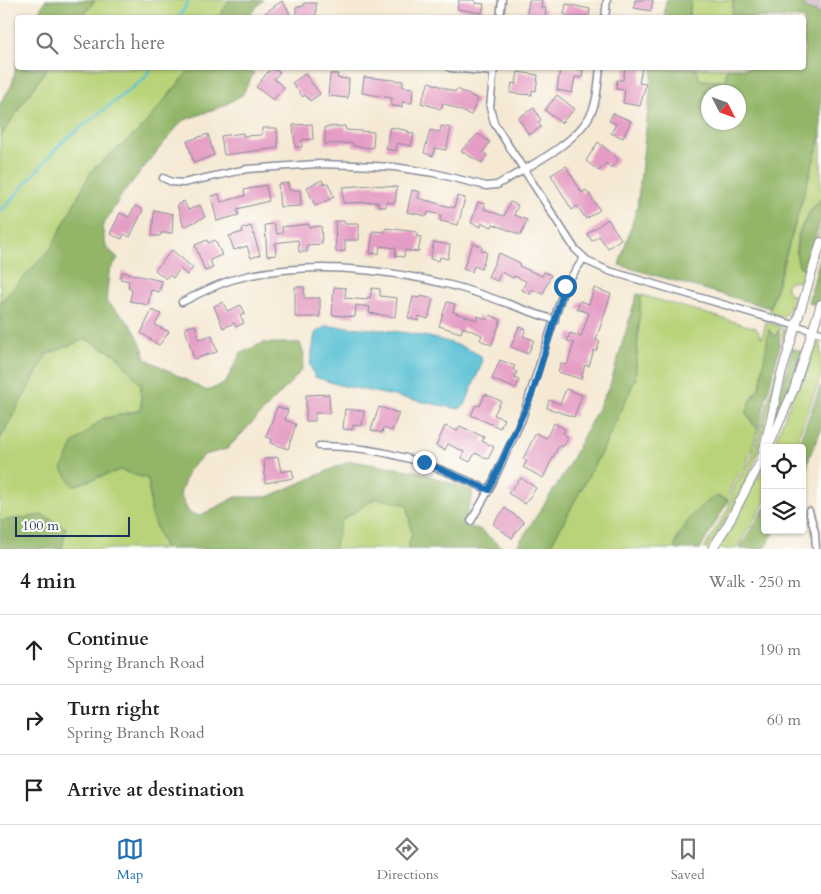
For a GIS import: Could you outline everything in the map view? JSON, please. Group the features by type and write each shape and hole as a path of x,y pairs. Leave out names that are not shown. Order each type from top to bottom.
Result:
{"street":[{"path":"500,15 502,0"},
{"path":"605,15 607,0"},
{"path":"494,70 491,115 523,170 566,236 584,258 609,271 817,332"},
{"path":"163,178 172,182 183,182 247,169 316,164 354,164 434,173 492,186 523,170 566,142 586,122 596,97 600,70"},
{"path":"766,444 795,326 821,242"},
{"path":"471,521 489,490 529,402 568,279 584,258"},
{"path":"182,302 218,285 250,276 304,270 362,270 451,285 555,320"},
{"path":"770,444 817,332 821,304"},
{"path":"319,446 359,448 404,456 444,470 489,490"},
{"path":"712,549 741,501 761,462"},
{"path":"809,511 815,532 816,549"}],"shaded area":[{"path":"806,0 821,0 821,14 804,8"}],"green space":[{"path":"46,0 95,0 84,15 36,15"},
{"path":"95,0 230,0 220,15 84,15"},
{"path":"230,0 263,0 250,15 220,15"},
{"path":"666,0 691,0 689,15 664,15"},
{"path":"691,0 733,0 732,15 689,15"},
{"path":"733,0 806,0 804,8 821,14 821,136 770,308 619,265 637,208 653,70 697,70 700,80 725,81 727,70 806,70 806,15 732,15"},
{"path":"15,70 46,70 0,137 0,104 12,85"},
{"path":"46,70 189,70 140,130 92,170 51,248 0,303 0,137"},
{"path":"189,70 250,70 254,73 242,95 223,106 182,121 123,193 102,227 106,247 118,258 109,272 106,302 132,326 146,359 207,391 225,383 241,353 263,343 300,343 304,354 302,369 294,379 227,449 204,455 188,471 180,495 189,513 199,516 236,497 268,497 350,461 415,471 472,490 473,494 467,512 466,526 479,529 504,549 407,549 412,534 407,505 376,498 341,521 334,549 165,549 152,518 148,479 120,470 73,486 62,469 73,444 102,419 141,410 141,385 116,355 86,339 47,354 0,439 0,303 51,248 92,170 140,130"},
{"path":"697,70 727,70 726,81 700,80"},
{"path":"821,136 821,199 808,214 798,235 796,253 800,267 805,268 800,281 789,282 786,286 790,295 794,295 792,305 788,304 791,307 783,317 769,313"},
{"path":"821,199 821,219 805,268 800,267 797,259 797,250 801,231 810,212"},
{"path":"821,227 797,308 788,317 795,305"},
{"path":"821,255 821,293 817,305 808,303"},
{"path":"637,294 641,295 635,380 603,449 552,543 545,549 515,549 564,474 610,385"},
{"path":"641,295 756,328 762,338 766,322 781,327 776,337 769,330 763,377 750,402 752,424 758,429 747,463 731,486 728,501 725,498 701,506 678,535 675,545 677,549 545,549 552,543 603,449 635,380"},
{"path":"783,328 787,334 787,341 755,461 736,502 708,549 704,549 728,509 735,485 751,460 784,346"},
{"path":"769,329 774,338 779,330 780,346 758,429 746,414 750,402 760,386"},
{"path":"821,338 821,376 796,444 774,444 811,345"},
{"path":"86,339 116,355 141,385 141,410 102,419 73,486 120,470 148,479 152,518 165,549 62,549 66,528 43,515 0,521 0,439 47,354"},
{"path":"792,348 803,352 791,390 773,433 771,432"},
{"path":"821,385 821,430 810,455 806,471 806,444 799,444"},
{"path":"761,471 761,508 736,549 718,549"},
{"path":"718,496 728,501 700,549 677,549 675,546 686,523 704,504"},
{"path":"376,498 407,504 412,534 407,549 334,549 341,521"},
{"path":"761,513 761,534 773,534 765,549 739,549"},
{"path":"43,515 66,528 62,549 0,549 0,521"}],"water":[{"path":"326,326 384,330 426,336 465,348 481,356 482,363 465,405 459,409 339,385 315,377 310,365 315,333"}],"building":[{"path":"459,0 475,0 475,3 484,4 482,13 457,9"},
{"path":"529,0 542,0 541,8 546,8 545,15 526,15"},
{"path":"635,0 653,0 651,11 634,8"},
{"path":"282,1 290,13 287,15 262,15"},
{"path":"304,3 316,3 316,15 296,15 296,7 304,6"},
{"path":"566,4 590,9 589,15 564,14"},
{"path":"269,70 280,72 274,79 284,87 273,100 256,87"},
{"path":"560,70 583,70 582,78 575,77 572,93 557,90"},
{"path":"625,70 642,70 639,83 646,84 640,106 623,103 625,90 616,89 617,80 623,80"},
{"path":"518,72 538,75 536,91 532,90 532,95 510,93 512,83 516,84"},
{"path":"305,74 320,94 310,101 305,95 303,97 292,83"},
{"path":"330,74 338,74 337,78 349,79 348,98 328,96"},
{"path":"364,77 403,81 403,87 413,88 412,103 402,102 402,107 391,106 392,98 362,93"},
{"path":"429,82 455,92 457,89 478,99 471,115 443,103 441,109 421,103"},
{"path":"557,95 575,109 561,123 545,110"},
{"path":"534,108 541,120 538,122 541,127 529,135 518,118"},
{"path":"613,113 631,121 623,138 611,133 616,124 609,121"},
{"path":"312,124 313,139 302,140 302,147 295,147 293,125"},
{"path":"345,126 346,130 374,132 373,148 353,146 353,143 325,144 325,127"},
{"path":"441,126 451,128 446,150 435,148 433,156 424,153 430,130 440,132"},
{"path":"390,127 414,134 411,146 397,143 396,151 386,149"},
{"path":"262,128 277,128 278,148 224,155 221,136 243,133 243,136 262,135"},
{"path":"208,134 214,155 194,163 187,141"},
{"path":"478,134 490,142 483,152 487,155 482,163 461,151"},
{"path":"598,142 618,159 611,168 606,163 599,171 586,161"},
{"path":"566,166 582,193 586,190 600,210 586,219 577,206 572,210 551,175"},
{"path":"322,180 324,184 328,183 334,197 315,206 307,187"},
{"path":"288,183 289,190 300,190 301,206 280,207 278,184"},
{"path":"266,185 269,201 237,209 239,215 217,221 211,196 219,194 221,202 245,196 244,190"},
{"path":"372,185 397,187 395,203 386,202 386,207 378,206 378,202 343,203 343,187"},
{"path":"412,190 420,192 418,198 454,208 457,196 465,198 458,225 440,221 441,215 428,212 427,216 407,212"},
{"path":"184,201 188,210 200,205 205,217 184,227 177,205"},
{"path":"478,202 485,204 484,209 504,216 510,202 518,205 514,215 527,220 521,235 493,224 492,227 482,223 481,227 471,223"},
{"path":"135,206 143,210 130,237 124,234 122,239 110,234 120,213 129,217"},
{"path":"154,210 173,214 172,233 161,233 160,236 152,236"},
{"path":"608,219 621,239 608,248 599,236 592,241 587,234"},
{"path":"335,221 344,221 345,224 359,224 359,240 345,240 345,251 336,252"},
{"path":"274,224 277,234 283,233 282,227 309,224 309,227 321,226 322,244 307,245 307,252 299,252 298,240 275,243 276,255 267,256 265,225"},
{"path":"251,226 260,255 251,258 247,246 234,250 229,236 243,232 242,229"},
{"path":"386,228 417,232 416,236 421,237 418,252 405,250 404,257 395,256 396,248 380,246 379,254 370,253 373,231 385,232"},
{"path":"207,240 208,243 215,240 222,255 210,260 213,268 205,271 195,245"},
{"path":"434,242 450,245 448,259 440,257 439,261 430,259"},
{"path":"473,243 482,247 481,250 487,252 481,269 474,266 472,272 463,269"},
{"path":"172,250 193,268 187,275 180,269 173,278 169,275 166,279 155,270"},
{"path":"499,253 520,263 519,266 542,276 544,272 551,275 543,294 532,289 530,294 522,290 526,281 514,276 513,278 501,272 497,281 488,277"},
{"path":"122,272 162,281 159,292 151,290 148,305 130,301 132,290 128,288 129,281 120,279"},
{"path":"295,287 304,287 304,298 320,298 320,317 295,317"},
{"path":"334,287 346,288 345,298 367,300 367,297 370,298 372,288 380,289 380,296 397,298 395,317 369,313 370,307 356,305 355,317 332,315"},
{"path":"594,288 611,294 596,340 600,342 596,351 594,350 589,366 585,365 581,379 558,372 561,363 567,365 574,343 567,341 570,333 581,337 589,313 577,309 580,301 589,304"},
{"path":"421,296 433,299 428,319 419,316 418,321 408,318 413,297 421,298"},
{"path":"223,302 227,311 241,305 245,313 240,315 244,323 236,327 234,323 223,328 214,306"},
{"path":"447,302 455,304 453,312 477,320 478,316 488,320 490,315 501,320 491,345 480,340 482,335 463,327 461,333 439,326"},
{"path":"152,310 161,314 155,325 169,332 159,345 141,333"},
{"path":"195,325 199,339 212,335 217,352 194,359 185,328"},
{"path":"519,327 526,329 523,336 534,340 528,354 511,347"},
{"path":"500,360 515,366 513,370 517,372 514,378 519,380 516,389 492,379"},
{"path":"566,389 582,395 574,417 547,408 549,400 560,404"},
{"path":"329,394 330,413 315,413 315,421 306,421 306,395"},
{"path":"485,394 501,401 494,415 504,419 500,428 471,415 476,405 480,406"},
{"path":"277,407 288,410 285,420 296,424 288,449 271,443 272,439 266,437"},
{"path":"379,407 399,413 392,431 383,428 382,433 371,430"},
{"path":"345,409 364,411 362,426 353,425 352,430 343,429"},
{"path":"554,423 565,429 563,434 568,437 563,447 559,445 543,478 523,467 527,461 523,459 536,433 546,438"},
{"path":"445,426 457,431 460,426 484,437 482,441 494,447 488,459 475,453 470,462 462,458 464,452 448,444 445,450 436,446"},
{"path":"278,457 281,472 292,470 294,478 265,483 264,459"},
{"path":"521,478 536,488 525,504 508,493"},
{"path":"505,508 524,522 512,538 493,524"}],"waterway":[{"path":"181,15 189,0"},
{"path":"0,213 62,142 145,78 150,70"}],"route":[{"path":"424,462 489,490 532,394 565,286"}]}
